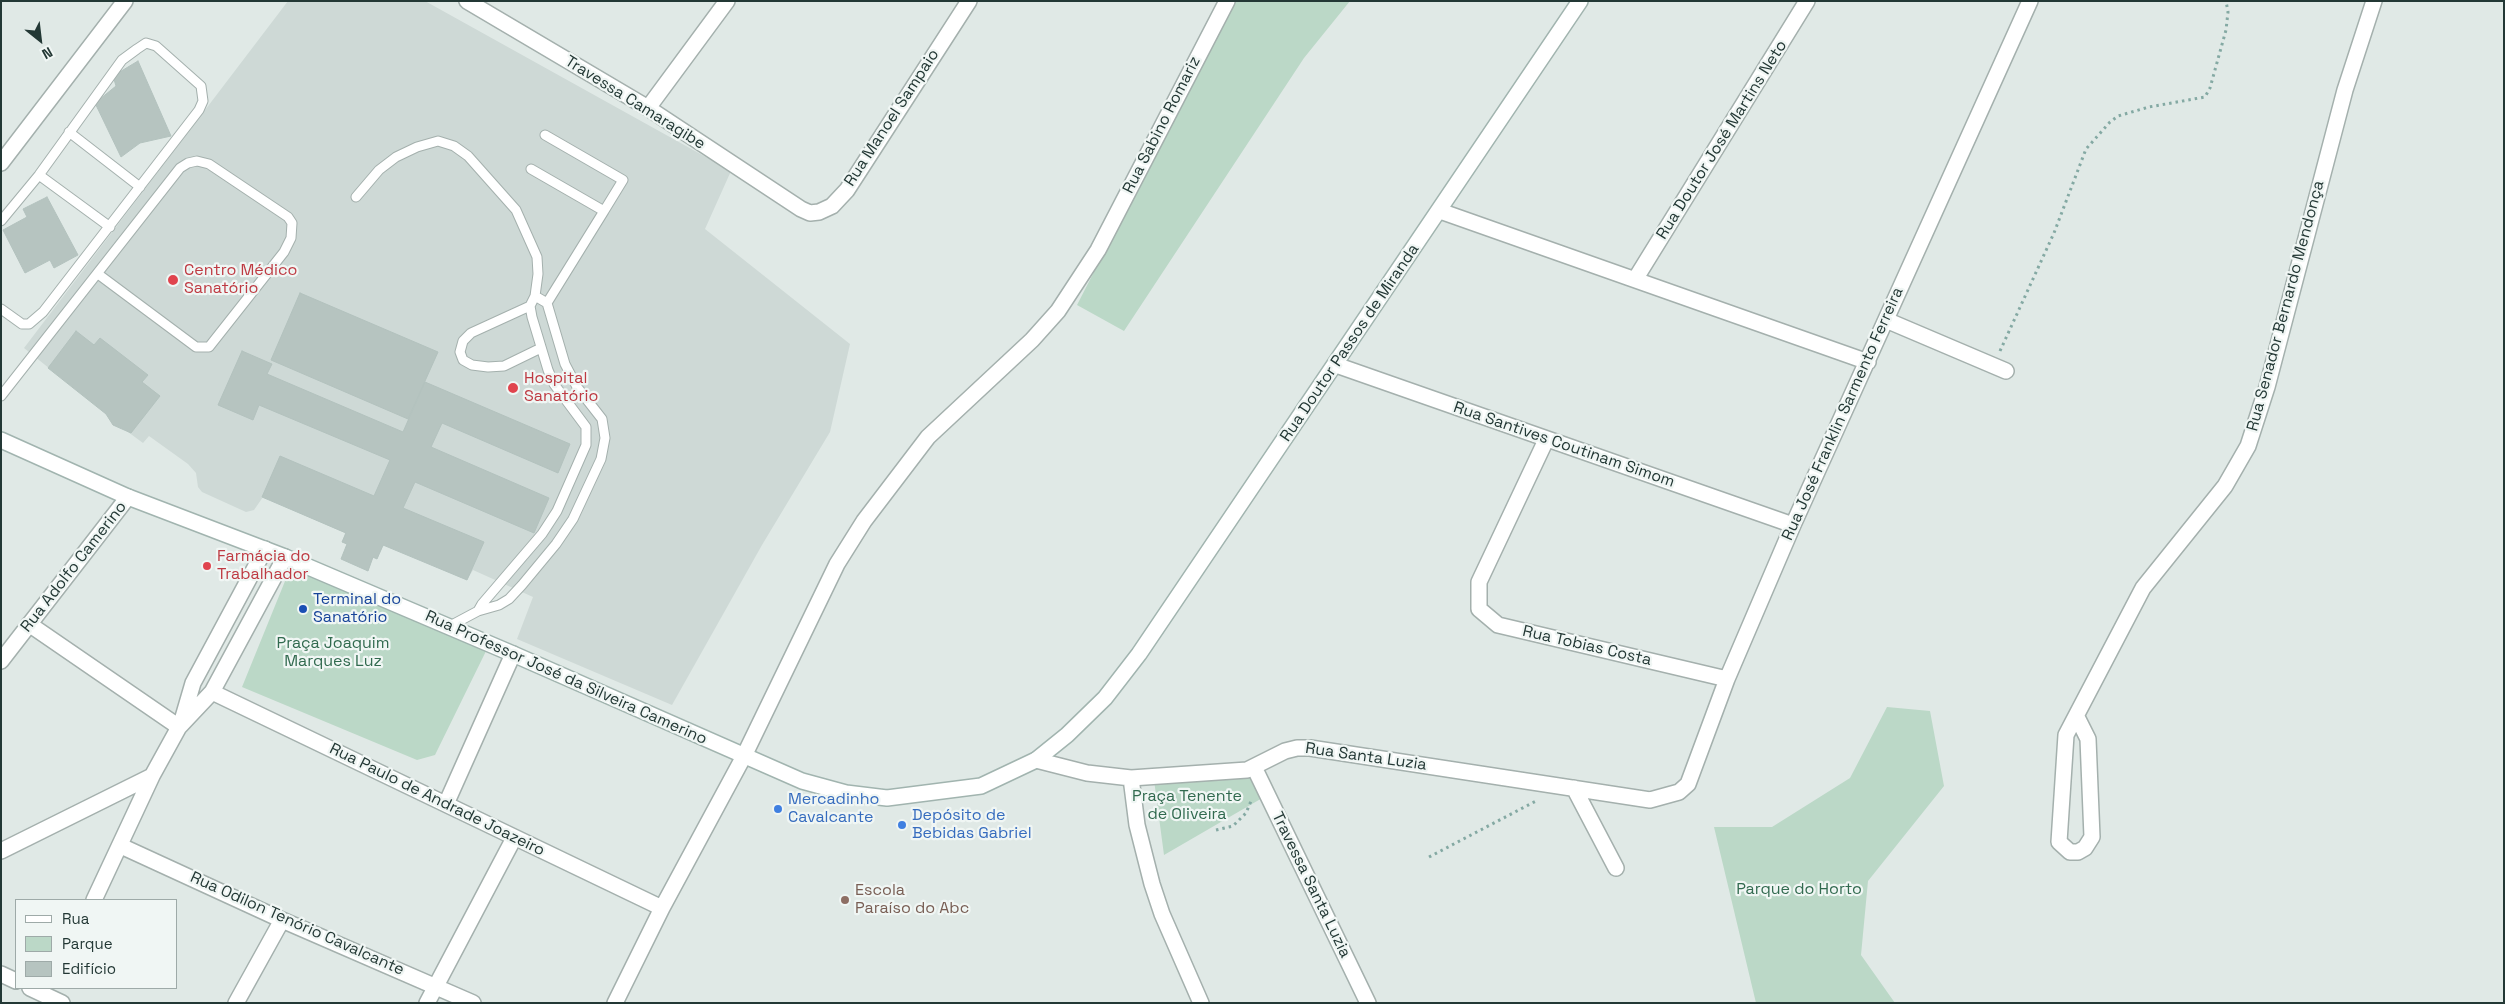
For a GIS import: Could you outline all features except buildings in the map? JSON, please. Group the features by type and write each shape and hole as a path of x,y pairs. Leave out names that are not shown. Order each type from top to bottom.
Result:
{"street":[{"path":"1,163 125,1"},
{"name":"Travessa Camaragibe","path":"468,1 493,7 801,209"},
{"path":"648,108 727,1"},
{"name":"Rua Manoel Sampaio","path":"801,209 819,212 832,206 847,190 969,1"},
{"name":"Rua Sabino Romariz","path":"616,1003 662,908 744,756 837,564 864,520 928,437 1026,346 1058,310 1098,250 1227,1"},
{"name":"Rua Doutor Passos de Miranda","path":"1117,682 1162,622 1212,544 1336,365 1580,1"},
{"name":"Rua Doutor José Martins Neto","path":"1636,278 1807,1"},
{"name":"Rua José Franklin Sarmento Ferreira","path":"1641,799 1666,798 1679,792 1688,784 1727,679 1793,525 2030,1"},
{"name":"Rua Senador Bernardo Mendonça","path":"2077,717 2088,739 2092,837 2085,848 2078,852 2070,852 2059,842 2066,735 2143,588 2225,486 2248,446 2266,387 2345,90 2374,1"},
{"path":"1440,211 1636,278 1868,362"},
{"path":"1886,320 2000,368"},
{"name":"Rua Santives Coutinam Simom","path":"1336,365 1793,525"},
{"name":"Rua Professor José da Silveira Camerino","path":"1,440 128,497 285,557 513,654 802,781 846,793 887,798 980,786 1036,760 1085,719 1117,682"},
{"name":"Rua Tobias Costa","path":"1546,440 1480,582 1478,609 1498,626 1727,679"},
{"name":"Rua Adolfo Camerino","path":"1,661 128,497"},
{"path":"180,727 193,683 265,549"},
{"path":"94,899 121,846 152,776 180,727 212,692 285,557"},
{"path":"30,624 180,727"},
{"path":"446,804 513,654"},
{"name":"Rua Paulo de Andrade Joazeiro","path":"212,692 662,908"},
{"name":"Rua Santa Luzia","path":"1036,760 1087,773 1131,778 1247,770 1257,773 1285,751 1297,748 1310,748 1641,799"},
{"name":"Travessa Santa Luzia","path":"1257,773 1368,1003"},
{"path":"1,852 152,776"},
{"path":"1131,778 1137,825 1152,884 1162,914 1201,1003"},
{"path":"1569,787 1616,868"},
{"path":"427,1003 514,838"},
{"name":"Rua Odilon Tenório Cavalcante","path":"121,846 282,920 436,985 473,1003"},
{"path":"236,1003 282,920"},
{"path":"1,974 15,981"},
{"path":"32,989 62,1003"}],"lane":[{"path":"1,221 39,175 122,60 146,43 156,46 201,86 203,101 198,110 110,227 35,320 22,324 1,308"},
{"path":"69,132 140,187"},
{"path":"545,135 623,180 547,303"},
{"path":"356,196 379,170 396,157 417,147 438,141 454,146 468,156 516,210 537,257 538,274 535,296 530,306 471,333 463,341 460,352 463,360 472,365 504,366 541,348"},
{"path":"1,396 180,168 188,163 197,161 209,164 288,217 292,222 291,238 284,252 209,347 196,347 98,274"},
{"path":"530,168 604,211"},
{"path":"39,175 110,227"},
{"path":"448,627 478,611 509,599 556,544 573,519 601,459 604,447 605,426 602,419 577,387 565,364 547,303 535,296"},
{"path":"478,611 552,519 572,480 586,445 586,427 554,384 541,348 530,306"}],"path":[{"path":"2000,368 2086,149 2110,122 2118,116 2149,106 2205,97 2210,88 2226,30 2228,12 2226,1"},
{"path":"1216,830 1233,826 1246,813 1257,773"},
{"path":"1429,857 1569,787"}],"shaded area":[{"name":"Hospital Sanatório","path":"288,1 425,1 731,171 705,229 850,344 830,432 762,545 672,705 517,639 533,597 473,570 467,580 384,545 377,559 373,558 368,571 341,559 347,544 342,542 345,533 263,497 254,510 246,512 202,492 198,487 196,473 188,464 149,436 143,443 124,429 113,425 106,414 24,348"}],"green space":[{"path":"1233,1 1350,1 1304,58 1124,331 1077,305"},
{"name":"Praça Joaquim Marques Luz","path":"292,564 488,647 435,755 417,760 242,687"},
{"name":"Parque do Horto","path":"1887,707 1930,711 1944,786 1868,881 1861,955 1895,1003 1756,1003 1714,827 1772,827 1850,778"},
{"name":"Praça Tenente de Oliveira","path":"1258,776 1264,797 1164,855 1154,780"}],"place":[{"name":"Centro Médico Sanatório","path":"173,280"},
{"name":"Hospital Sanatório","path":"513,388"},
{"name":"Farmácia do Trabalhador","path":"207,566"},
{"name":"Terminal do Sanatório","path":"303,609"},
{"name":"Mercadinho Cavalcante","path":"778,809"},
{"name":"Depósito de Bebidas Gabriel","path":"902,825"},
{"name":"Escola Paraíso do Abc","path":"845,900"}]}
